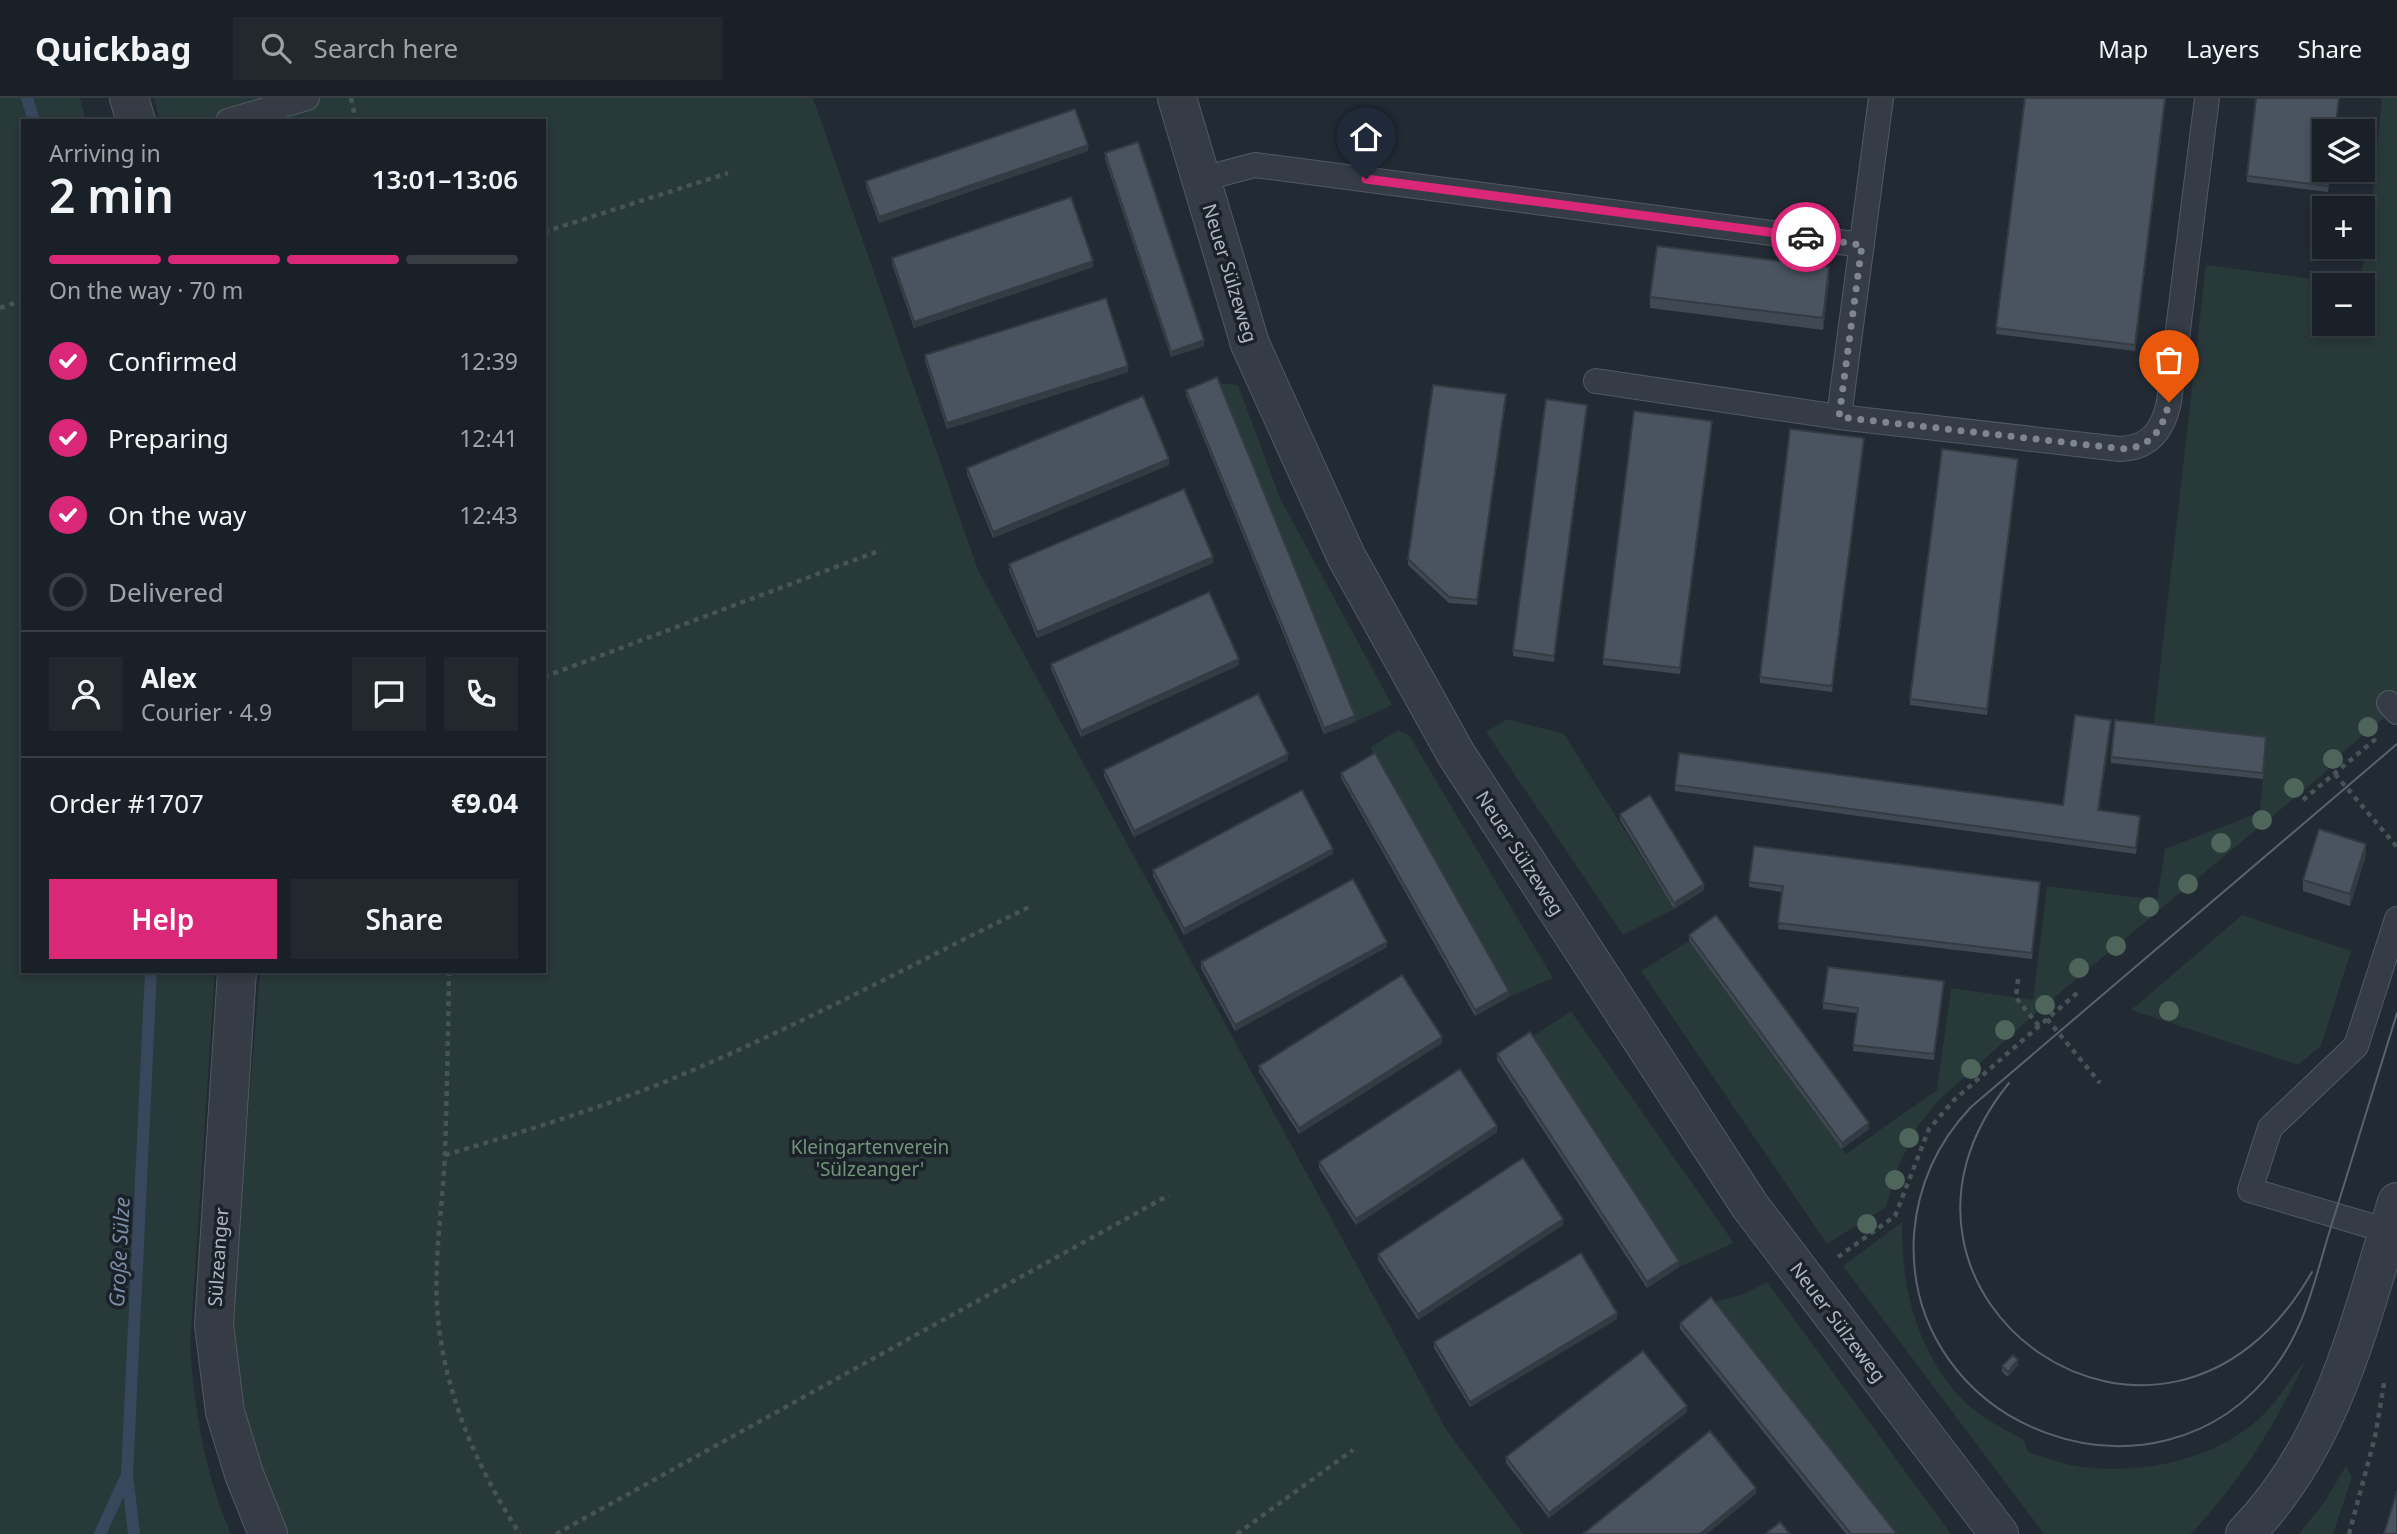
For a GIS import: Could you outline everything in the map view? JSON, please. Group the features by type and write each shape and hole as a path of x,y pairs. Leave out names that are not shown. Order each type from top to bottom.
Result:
{"street":[{"path":"128,98 135,119"},
{"name":"Neuer Sülzeweg","path":"1177,98 1250,344 1346,556 1456,754 1749,1206 1999,1534"},
{"name":"Sülzeanger","path":"237,973 215,1294 215,1345 219,1384 231,1433 268,1534"},
{"path":"2245,1534 2296,1470 2328,1409 2351,1356 2392,1217"}],"lane":[{"path":"235,119 307,98"},
{"path":"1839,417 1881,98"},
{"path":"1595,381 1839,417 2120,449 2142,445 2151,440 2163,423 2169,402 2207,98"},
{"path":"1202,179 1255,164 1862,245"},
{"path":"2392,1217 2250,1190 2270,1128 2356,1046 2397,919"}],"path":[{"path":"351,98 356,119"},
{"path":"546,231 728,173"},
{"path":"0,308 21,301"},
{"path":"546,676 881,550"},
{"path":"2303,800 2335,774 2391,715"},
{"path":"2335,774 2397,847"},
{"path":"445,1155 594,1109 669,1080 1031,906"},
{"path":"449,973 445,1155 437,1266 437,1307 444,1356 469,1439 491,1485 520,1534"},
{"path":"2018,979 2016,998 2039,1026"},
{"path":"1832,1262 1895,1216 1929,1129 1954,1100 2077,993"},
{"path":"2047,1019 2100,1083"},
{"path":"556,1534 1169,1195"},
{"path":"2349,1534 2375,1437 2387,1370"},
{"path":"1237,1534 1353,1450"}],"green space":[{"path":"0,98 80,98 85,119 21,119 21,973 215,973 190,1345 202,1441 214,1488 231,1534 0,1534"},
{"name":"Kleingartenverein 'Sülzeanger'","path":"154,98 813,98 978,570 1446,1429 1523,1534 286,1534 248,1431 233,1345 233,1295 260,973 546,973 546,119 159,119"},
{"path":"2382,98 2397,98 2397,707 2338,756 2325,750 2328,770 2038,1011 1939,1100 1917,1127 1898,1167 1886,1207 1827,1244 1641,971 1689,941 1846,1154 1937,1090 1951,988 2033,1000 2047,886 2157,900 2165,849 2260,812 2266,743 2153,730 2206,265 2312,279 2312,336 2375,336 2375,273 2362,273 2364,259 2375,259 2375,196 2372,196"},
{"path":"1217,383 1238,385 1280,498 1392,705 1355,722"},
{"path":"1507,719 1564,734 1674,909 1623,935 1486,732"},
{"path":"1398,730 1409,735 1553,978 1509,997 1375,759 1371,747"},
{"path":"2242,915 2351,951 2321,1046 2298,1065 2131,1010"},
{"path":"1571,1011 1734,1243 1679,1267 1530,1038"},
{"path":"1902,1222 1908,1293 1922,1338 1933,1359 1968,1404 2024,1440 2028,1452 2051,1460 2075,1466 2125,1468 2174,1462 2198,1454 2243,1432 2262,1416 2305,1361 2256,1452 2191,1534 2044,1534 1843,1266"},
{"path":"1767,1282 1951,1534 1892,1534 1711,1303 1744,1294"},
{"path":"2346,1466 2352,1477 2333,1534 2299,1534 2323,1504"}],"building":[{"path":"2025,98 2165,98 2135,345 1996,328"},
{"path":"2256,98 2339,98 2336,119 2312,119 2312,182 2328,182 2328,186 2247,176"},
{"path":"1075,109 1088,145 879,217 866,181"},
{"path":"1138,142 1204,340 1171,352 1105,153"},
{"path":"1071,197 1093,261 914,322 892,258"},
{"path":"1657,246 1829,267 1823,318 1650,297"},
{"path":"1106,298 1128,366 947,423 925,355"},
{"path":"1217,377 1355,716 1324,728 1186,390"},
{"path":"1433,385 1506,394 1477,600 1449,597 1408,559"},
{"path":"1143,396 1169,459 993,532 967,468"},
{"path":"1546,399 1587,405 1554,656 1513,650"},
{"path":"1634,411 1712,421 1680,668 1603,659"},
{"path":"1790,429 1864,438 1832,686 1760,677"},
{"path":"1942,449 2018,459 1987,709 1910,699"},
{"path":"1184,489 1213,557 1037,632 1009,564"},
{"path":"1209,592 1239,659 1081,731 1051,664"},
{"path":"1258,694 1288,754 1134,831 1104,770"},
{"path":"2075,715 2111,720 2098,810 2140,816 2136,848 1675,785 1679,753 2063,805"},
{"path":"2115,720 2266,737 2263,773 2111,757"},
{"path":"1375,753 1509,991 1475,1010 1341,773"},
{"path":"1302,790 1333,849 1184,929 1153,870"},
{"path":"1650,795 1704,884 1674,903 1620,814"},
{"path":"2319,829 2366,844 2350,894 2303,880"},
{"path":"1754,846 2040,882 2032,953 1778,923 1783,886 1749,882"},
{"path":"1353,879 1387,942 1235,1025 1201,962"},
{"path":"1716,915 1869,1123 1842,1143 1689,935"},
{"path":"1828,967 1944,981 1934,1054 1853,1045 1858,1008 1823,1003"},
{"path":"1402,975 1442,1037 1299,1128 1259,1066"},
{"path":"1530,1032 1679,1261 1647,1282 1497,1054"},
{"path":"1460,1069 1497,1126 1356,1219 1319,1162"},
{"path":"1523,1158 1563,1219 1418,1314 1378,1254"},
{"path":"1581,1253 1617,1313 1470,1402 1434,1342"},
{"path":"1711,1297 1897,1534 1851,1534 1680,1323"},
{"path":"1643,1351 1687,1406 1549,1513 1506,1457"},
{"path":"2013,1355 2018,1360 2008,1372 2002,1366"},
{"path":"1710,1431 1756,1488 1700,1534 1583,1534"},
{"path":"2397,1491 2397,1534 2384,1534"},
{"path":"1780,1522 1790,1534 1765,1534"}],"waterway":[{"name":"Große Sülze","path":"27,98 33,119"},
{"name":"Große Sülze","path":"134,1534 127,1474 151,973"},
{"path":"100,1534 126,1477"}],"tram line":[{"path":"2397,744 1971,1107 1948,1135 1925,1181 1914,1234 1921,1302 1949,1360 1992,1404 2046,1433 2106,1446 2168,1440 2225,1414 2275,1367 2295,1335 2314,1284 2397,1013"},
{"path":"2009,1083 1967,1163 1963,1238 1990,1304 2040,1354 2106,1381 2178,1381 2249,1347 2312,1272"}],"way so far":[{"path":"1806,237 1862,245 1839,417 2125,449 2151,440 2163,423 2169,402"}],"route":[{"path":"1366,179 1806,237"}]}
